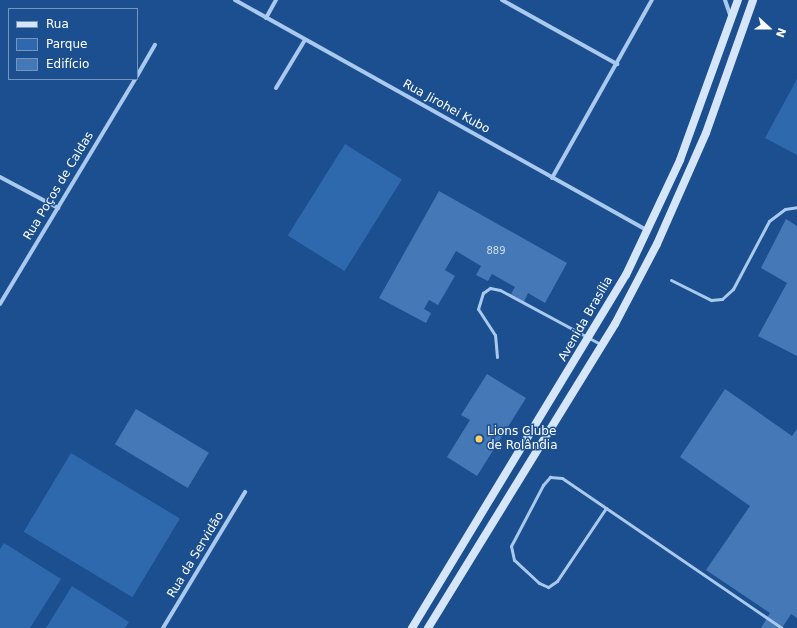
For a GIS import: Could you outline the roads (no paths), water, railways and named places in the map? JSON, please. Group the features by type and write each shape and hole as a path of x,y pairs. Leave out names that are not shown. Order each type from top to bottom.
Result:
{"main road":[{"name":"Avenida Brasília","path":"412,628 602,317 648,231 693,128 738,0"},
{"path":"428,628 615,324 657,244 706,133 753,0"},
{"path":"693,128 706,133"},
{"path":"602,317 615,324"},
{"path":"554,397 566,404"}],"street":[{"name":"Rua Jirohei Kubo","path":"235,0 648,231"},
{"path":"266,18 276,0"},
{"path":"502,0 617,64"},
{"path":"552,178 652,0"},
{"path":"725,0 731,18"},
{"path":"276,88 305,40"},
{"path":"138,74 155,45"},
{"name":"Rua Poços de Caldas","path":"1,301 134,80"},
{"path":"0,177 58,208"},
{"name":"Rua da Servidão","path":"163,628 245,492"}],"lane":[{"path":"671,280 711,300 722,299 733,288 769,221 785,209 797,206"},
{"path":"498,357 495,335 478,309 483,293 490,288 500,290 602,345"},
{"path":"606,508 557,581 548,587 539,583 514,560 511,546 543,485 550,477 562,478 606,508 782,628"}],"place":[{"name":"Lions Clube de Rolândia","path":"479,439"}]}
